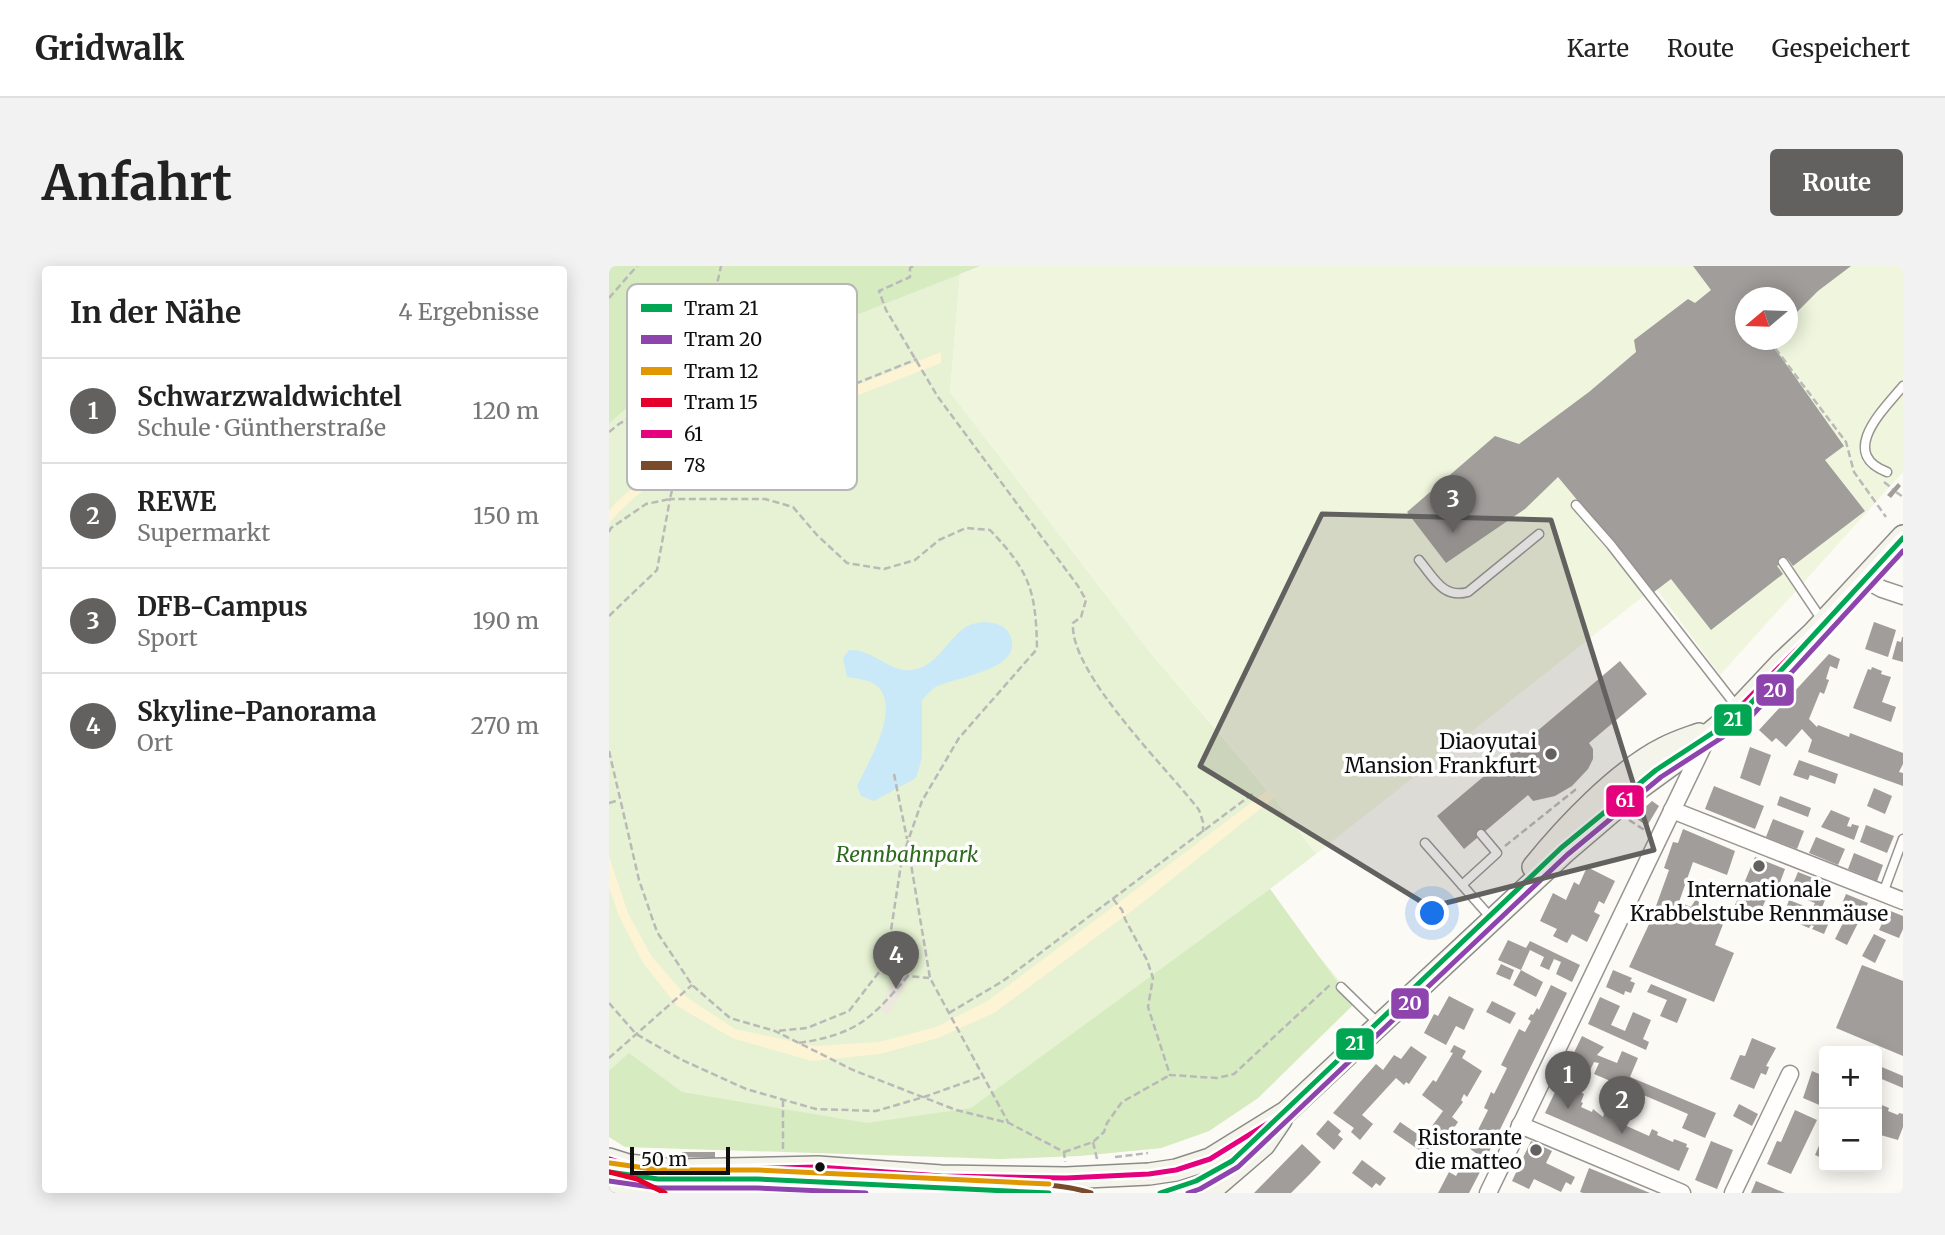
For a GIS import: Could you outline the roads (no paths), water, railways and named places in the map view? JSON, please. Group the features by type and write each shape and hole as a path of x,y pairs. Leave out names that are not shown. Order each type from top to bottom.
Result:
{"main road":[{"path":"1068,1170 1113,1193 1119,1186 1145,1175 1176,1170 1210,1159 1286,1112 1574,844 1706,732 1739,709 1903,536"},
{"path":"1496,915 1544,853 1561,824 1662,749 1706,732"},
{"path":"1208,1193 1263,1145 1286,1112"},
{"path":"634,1181 675,1170 818,1167 941,1176 1068,1170 1145,1175"},
{"path":"634,1181 730,1193"}],"street":[{"path":"1864,579 1903,596"},
{"path":"1488,1193 1672,810 1706,732"},
{"path":"1672,810 1903,901"},
{"path":"1733,1193 1790,1074"},
{"path":"1520,1125 1682,1193"}],"lane":[{"path":"1887,472 1877,468 1866,457 1864,438 1883,409 1903,386"},
{"path":"1576,505 1611,545 1739,709"},
{"path":"1419,561 1440,586 1449,593 1458,595 1468,592 1539,534"},
{"path":"1783,562 1823,622"},
{"path":"1544,853 1561,848 1649,775 1686,751 1706,732"},
{"path":"1462,885 1497,853 1481,834"},
{"path":"1883,893 1903,839"},
{"path":"1425,843 1462,885 1496,915"},
{"path":"1341,987 1380,1024"}],"water":[{"path":"984,622 1007,630 1012,649 1006,658 983,671 934,688 922,700 922,758 916,778 874,801 861,796 857,786 879,740 886,714 885,702 876,685 847,677 843,658 849,650 857,650 896,668 921,668 934,659 965,627"}],"tram line":[{"name":"21","path":"1160,1193 1196,1181 1232,1161 1561,848 1656,770 1740,715 1903,538"},
{"name":"20","path":"1188,1193 1238,1167 1567,855 1661,777 1746,722 1903,551"},
{"name":"12","path":"610,1163 659,1170 757,1170 1049,1184"},
{"name":"21","path":"609,1172 658,1179 757,1179 1049,1193"},
{"name":"15","path":"609,1172 637,1179 665,1193"},
{"name":"20","path":"609,1181 658,1188 757,1188 866,1193"}],"place":[{"name":"DFB-Campus","path":"1453,533"},
{"name":"Diaoyutai Mansion Frankfurt","path":"1551,754"},
{"name":"Internationale Krabbelstube Rennmäuse","path":"1759,866"},
{"name":"Skyline-Panorama","path":"896,989"},
{"name":"Schwarzwaldwichtel","path":"1568,1109"},
{"name":"REWE","path":"1622,1134"},
{"name":"Ristorante die matteo","path":"1536,1150"}],"park label":[{"name":"Rennbahnpark","path":"907,855"}]}
